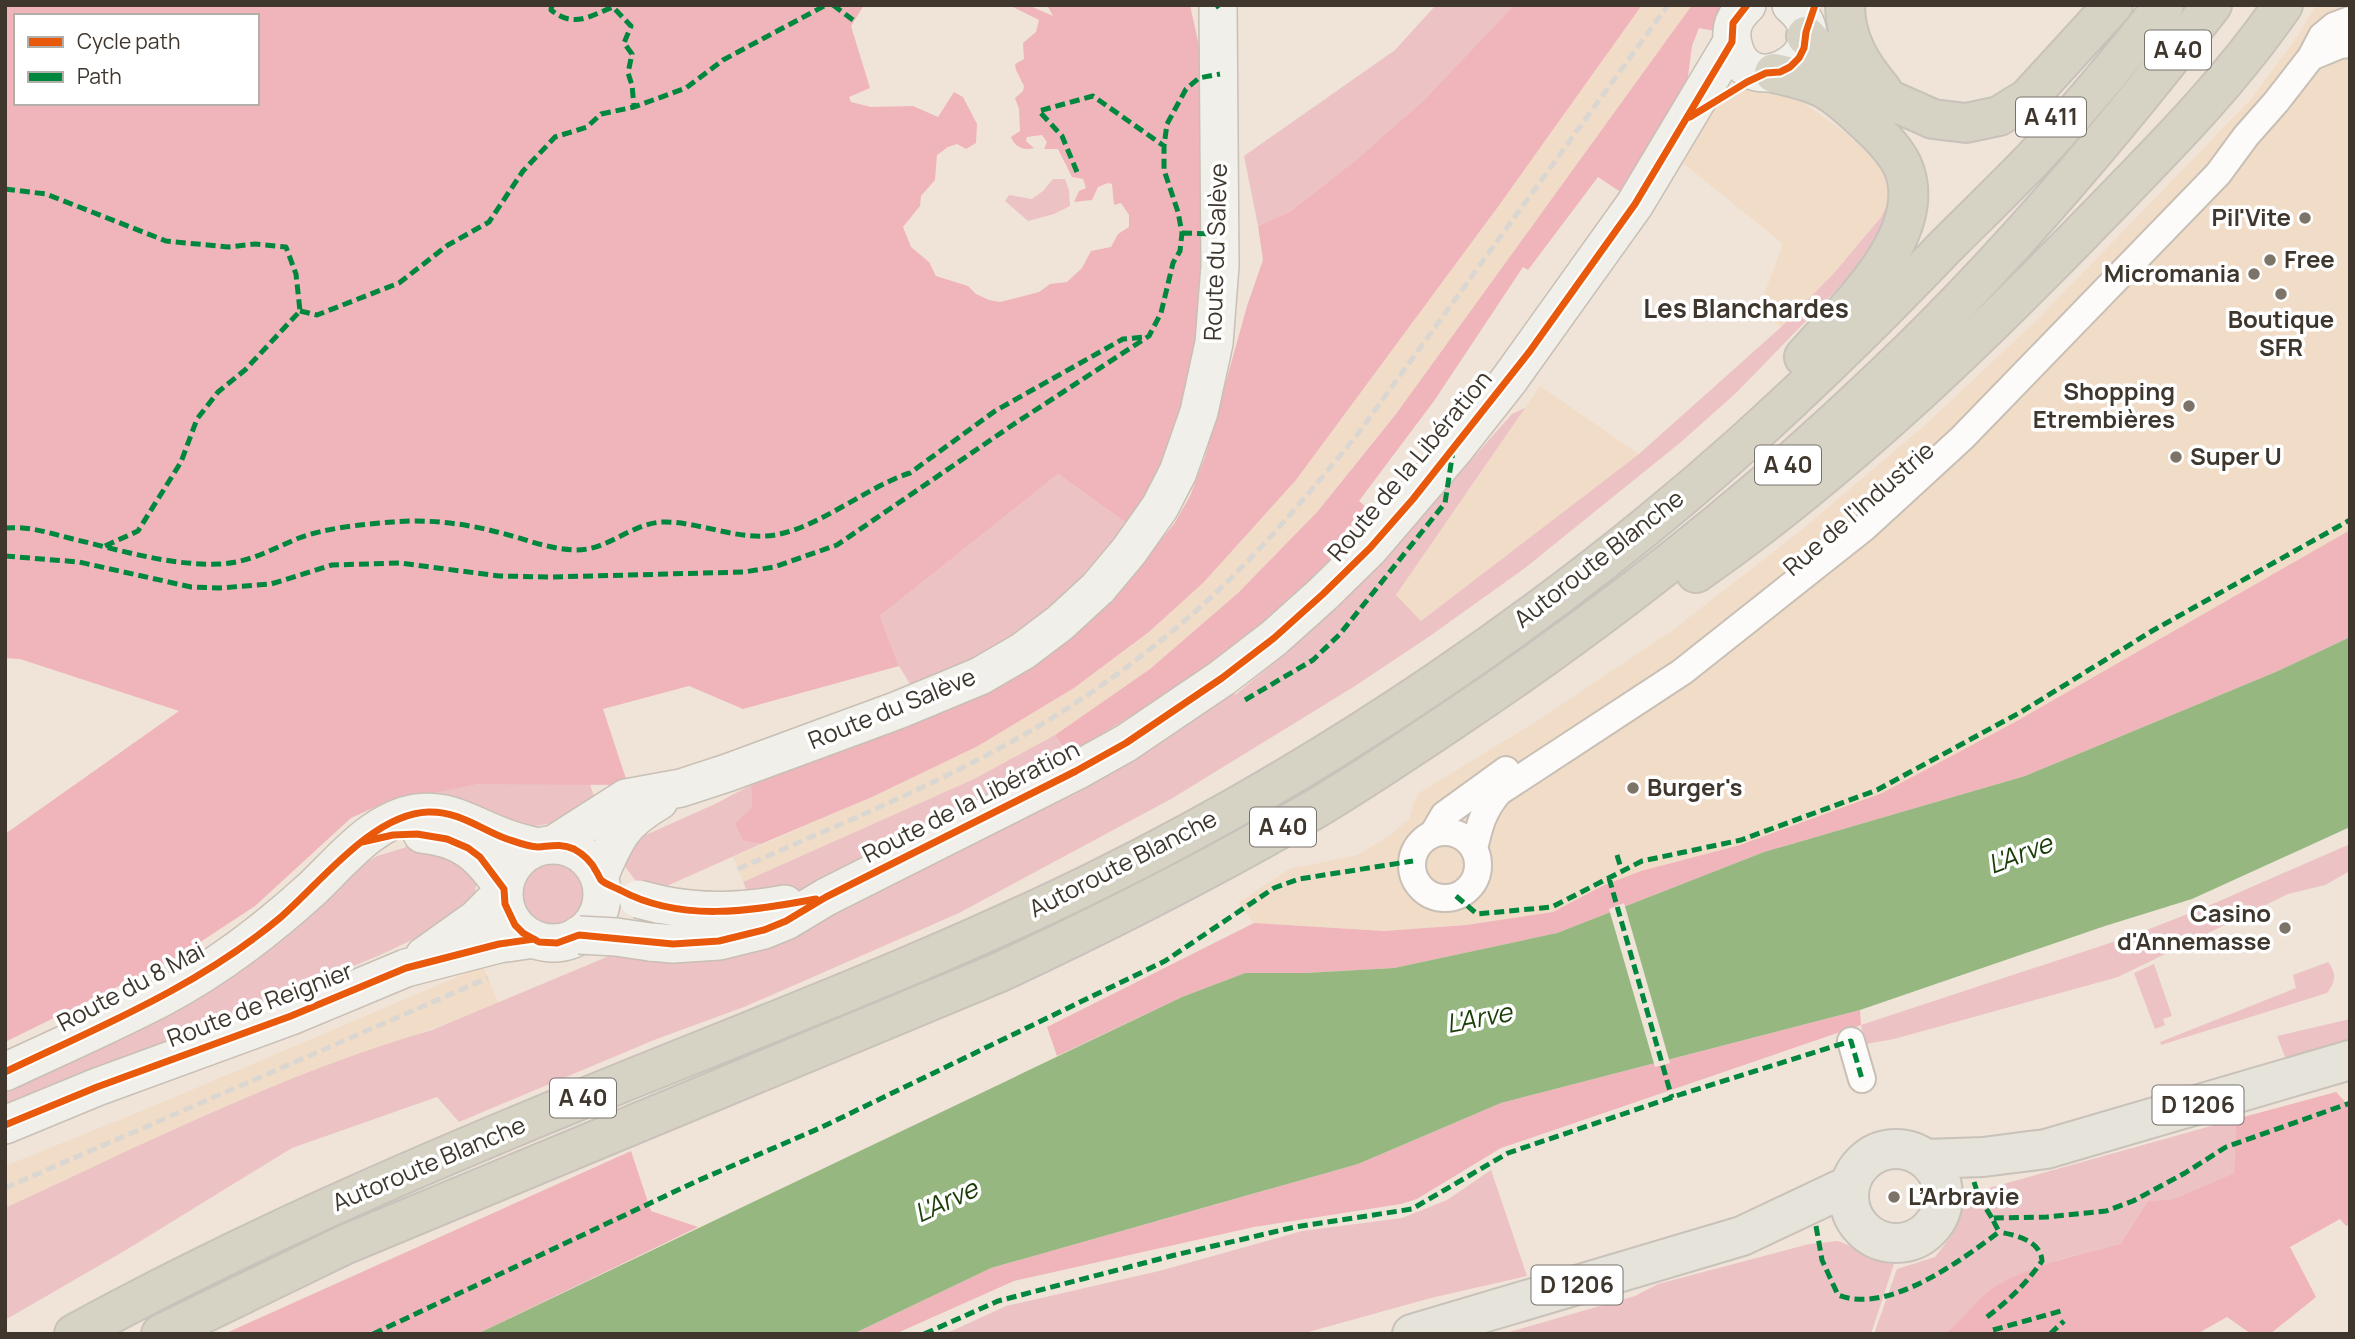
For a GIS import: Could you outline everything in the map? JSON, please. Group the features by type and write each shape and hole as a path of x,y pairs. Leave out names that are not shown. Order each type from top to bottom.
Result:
{"highway":[{"path":"1845,5 1847,29 1852,45 1868,73 1891,100"},
{"path":"1805,20 1835,68 1848,79 1925,116 1966,123 1999,116 2028,98 2113,5"},
{"name":"A 411","path":"1963,229 2140,5"},
{"name":"Autoroute Blanche","path":"74,1334 167,1283 321,1210 581,1099 871,982 1100,879 1202,825 1373,723 1535,611 1680,498 1809,384 2044,147 2164,5"},
{"name":"Autoroute Blanche","path":"161,1334 356,1240 1000,972 1240,851 1376,771 1525,672 1603,616 1688,550 1833,425 1938,323 2007,251 2143,94 2212,5"},
{"path":"1376,771 1554,667 1645,608 1732,548 1813,485 1939,373 2085,230 2222,85 2283,5"},
{"path":"1680,498 1872,278 1893,248 1905,218 1908,199 1905,173 1891,147 1826,89 1810,82 1770,73"}],"main road":[{"name":"Route du Salève","path":"546,846 626,798 681,788 727,773 959,686 1003,663 1042,638 1115,570 1160,507 1182,462 1199,412 1214,343 1220,266 1219,5"},
{"name":"Route de la Libération","path":"588,926 673,944 719,941 764,930 1076,771 1165,718 1274,638 1370,548 1421,490 1509,380 1648,184 1732,43 1734,23 1747,5"},
{"name":"Route de la Libération","path":"1685,119 1735,88 1770,73 1785,70 1795,63 1802,54 1805,20"},
{"path":"1732,43 1737,56 1747,66 1770,73"},
{"name":"Route du Salève","path":"600,878 615,841 627,822 681,788"},
{"name":"Route du 8 Mai","path":"5,1072 161,998 223,960 281,916 373,832 393,820 429,812 459,816 506,838 546,846"},
{"path":"362,842 424,834 447,839 468,848 481,857 503,891 508,915 514,925 536,940 557,943 588,926 601,901 600,878 589,860 573,849 546,846 517,859 506,878 503,891"},
{"name":"Route de la Libération","path":"600,878 638,899 672,907 720,912 755,910 826,897"},
{"name":"Route de Reignier","path":"406,968 476,919 503,891"},
{"name":"Route de Reignier","path":"5,1125 97,1087 291,1016 406,968 499,944 536,940"},
{"name":"D 1206","path":"1742,1236 1857,1223 1870,1236 1887,1243 1915,1240 1930,1229 1942,1204 1966,1186 2046,1149 2350,1060"},
{"name":"D 1206","path":"1412,1334 1742,1236 1850,1185 1859,1167 1870,1157 1883,1151 1905,1150 1925,1159 1983,1157 2046,1149"},
{"path":"1925,1159 1940,1180 1942,1204"},
{"path":"1850,1185 1849,1205 1857,1223"}],"street":[{"name":"Rue de l'Industrie","path":"2246,136 2207,164 1954,426 1855,516 1704,635 1444,815 1433,834 1423,841 1415,852 1412,868 1420,887 1437,897 1456,897 1472,885 1479,864 1475,849 1481,819 1499,792 1694,663 1855,535 1952,447 2218,174 2311,57 2327,31 2350,20"},
{"path":"2311,57 2340,45 2350,44"},
{"path":"1433,834 1457,834 1475,849"},
{"path":"1851,1041 1862,1079"}],"shaded area":[{"path":"5,5 864,5 851,26 870,88 849,97 851,102 871,107 913,106 938,117 954,92 963,97 977,124 976,143 966,149 957,144 937,155 935,180 921,196 920,206 903,227 911,247 929,262 936,276 968,286 976,294 1000,302 1039,292 1050,284 1067,282 1082,268 1091,251 1111,247 1118,234 1129,227 1129,215 1121,203 1114,205 1112,184 1098,187 1092,200 1074,202 1079,191 1086,188 1083,179 1072,177 1058,149 1044,149 1047,142 1042,135 1027,137 1026,141 1034,148 1031,149 1020,147 1012,140 1011,137 1020,131 1019,109 1015,98 1023,91 1024,86 1015,64 1024,59 1023,43 1036,32 1039,20 1009,5 1028,5 1053,16 1047,5 1190,5 1205,73 1207,226 1199,332 1188,391 1167,455 1129,525 1058,474 880,616 899,666 743,709 689,686 603,709 628,785 479,784 386,802 351,818 255,906 176,958 5,1042 5,834 179,711 20,659 5,658"},
{"path":"1436,5 1516,6 1425,99 1356,160 1291,211 1258,226 1244,156 1395,50"},
{"path":"1515,5 1642,5 1500,204 1296,480 1204,582 1149,632 1074,688 978,746 872,797 761,844 743,841 735,823 752,808 751,785 1014,677 1066,642 1102,611 1174,524 1190,496 1205,457 1247,306 1263,260 1258,226 1291,211 1356,160 1425,99"},
{"path":"1642,5 1692,5 1396,414 1318,511 1238,593 1150,669 1055,735 974,779 743,882 733,857 872,797 978,746 1074,688 1150,632 1204,582 1296,480 1500,204"},
{"path":"1692,5 1722,5 1714,31 1699,28 1692,46 1687,84 1622,193 1598,177 1528,270 1523,267 1434,401 1359,501 1377,516 1304,588 1248,635 1159,698 1067,755 1055,735 1150,669 1238,593 1318,511 1396,414"},
{"path":"2316,5 2350,5 2350,530 2015,722 1882,793 1740,845 1641,871 1602,886 1553,912 1466,925 1384,931 1254,923 1238,903 1289,869 1358,855 1391,834 1410,818 1419,793 1540,719 1674,629 1799,532 1925,425 2037,320 2251,99 2299,34"},
{"path":"1687,84 1784,89 1847,134 1884,169 1890,199 1887,209 1834,273 1781,327 1761,313 1766,289 1783,244 1658,143"},
{"path":"1053,179 1065,179 1070,206 1054,214 1028,221 1005,201 1009,195 1032,199"},
{"path":"1890,199 1894,208 1867,254 1844,282 1736,393 1681,442 1525,568 1430,636 1355,686 1171,799 959,913 744,1007 654,1040 459,1122 437,1097 292,1148 126,1250 5,1320 5,1208 269,1088 377,1047 432,1030 614,954 770,945 743,882 974,779 1055,735 1066,755 1140,712 1211,662 1235,695 1332,612 1402,540 1512,414 1525,408 1396,595 1421,621 1639,454 1781,327 1834,273 1881,217"},
{"path":"1540,386 1639,454 1421,621 1396,595"},
{"path":"1058,474 1129,525 1061,604 972,663 913,689 899,666 880,616"},
{"path":"2350,530 2350,637 2278,671 2025,776 1764,852 1557,933 1394,968 1245,973 1182,997 1057,1056 1047,1027 1254,923 1384,931 1466,925 1553,912 1602,886 1641,871 1740,845 1882,793 2015,722"},
{"path":"479,784 590,784 595,800 564,822 526,827 445,797 422,794"},
{"path":"751,785 752,808 743,841 761,844 660,889 636,881 626,868 625,859 639,838"},
{"path":"2350,844 2350,871 2325,885 2288,894 2118,977 1894,1039 1866,1044 1861,1025 2134,935"},
{"path":"410,846 448,852 477,880 474,898 450,922 378,956 5,1106 5,1085 377,856"},
{"path":"547,862 559,862 576,871 583,882 583,906 576,917 559,926 547,926 535,921 526,912 521,900 521,888 526,876 535,867"},
{"path":"2328,962 2334,978 2327,993 2161,1045 2160,1042 2296,988 2293,975"},
{"path":"2154,964 2172,1016 2163,1019 2165,1025 2155,1029 2134,973"},
{"path":"483,966 499,1004 230,1104 5,1208 5,1166"},
{"path":"1860,1010 1861,1025 1501,1148 1417,1199 1401,1204 1254,1227 1014,1281 895,1334 853,1334 991,1268 1358,1164 1501,1103"},
{"path":"2350,1019 2350,1044 2287,1062 2277,1036"},
{"path":"2336,1092 2350,1107 2350,1223 2346,1226 2340,1219 2290,1247 2316,1297 2270,1334 2251,1334 2227,1317 2197,1334 1944,1334 1989,1291 2011,1278 2056,1261 2120,1244 2148,1201 2173,1199 2234,1173 2236,1119"},
{"path":"2236,1119 2234,1173 2173,1199 2148,1201 2120,1244 2058,1260 1944,1334 1874,1334 1897,1269 1935,1257 1952,1235 1961,1205 1975,1192"},
{"path":"631,1151 651,1211 698,1227 477,1334 224,1334"},
{"path":"1491,1170 1527,1276 1431,1298 1301,1334 945,1334 1006,1306 1159,1271 1302,1231 1402,1218 1447,1200"},
{"path":"1838,1241 1894,1264 1871,1334 1502,1334 1635,1296 1658,1284 1809,1244"}],"water":[{"name":"L'Arve","path":"2350,637 2350,827 2192,899 1860,1010 1501,1103 1358,1164 991,1268 853,1334 477,1334 1182,997 1245,973 1394,968 1557,933 1764,852 2025,776 2278,671"}],"pier":[{"path":"1624,903 1670,1063 1655,1067 1609,909"}],"railway":[{"path":"738,869 916,790 1020,737 1102,685 1204,604 1278,529 1357,435 1668,5"},
{"path":"5,1188 488,978"}],"marked path":[{"path":"552,5 551,10 574,20 613,7 631,26 624,43 632,54 628,73 634,107"},
{"path":"300,311 317,315 399,283 448,245 489,222 523,171 555,137 587,127 601,114 634,107 686,88 723,60 826,5"},
{"path":"833,5 853,20"},
{"path":"5,556 79,562 191,587 219,588 271,584 332,565 400,563 499,576 553,577 744,572 774,567 837,545 1149,336 1161,313 1173,263 1180,251 1182,233 1164,170 1167,124 1186,89 1199,78 1220,74"},
{"path":"1077,172 1062,136 1039,111 1093,96 1164,146"},
{"path":"5,189 46,194 166,241 228,247 255,244 286,247 296,274 300,311 245,370 218,392 197,419 181,462 138,531 105,546"},
{"path":"1182,233 1220,234"},
{"path":"5,528 39,530 145,556 201,564 240,561 321,532 358,525 405,521 469,526 575,550 598,546 653,523 665,522 753,536 783,533 820,519 875,488 910,473 995,411 1123,339 1145,337"},
{"path":"1245,700 1313,660 1340,634 1445,503 1453,451"},
{"path":"1456,896 1477,914 1552,907 1642,861 1741,840 1877,790 2021,712 2152,631 2350,520"},
{"path":"1617,855 1620,865"},
{"path":"373,1334 697,1181 820,1128 1165,961 1274,888 1299,879 1413,861"},
{"path":"1609,878 1672,1098"},
{"path":"924,1334 998,1301 1175,1255 1295,1227 1412,1209 1508,1153 1851,1041 1862,1079"},
{"path":"1816,1226 1822,1260 1838,1295 1858,1299 1879,1298 1923,1282 1964,1257 1999,1232 1992,1218 2047,1217 2106,1211 2133,1201 2226,1147 2350,1103"},
{"path":"1974,1182 1979,1197 1992,1218"},
{"path":"1987,1317 2016,1292 2042,1261 2041,1254 2032,1244 2020,1237 1999,1232"},
{"path":"1993,1330 2061,1311"},
{"path":"2050,1334 2064,1321"}],"cycle path":[{"path":"362,842 393,835 417,834 447,839 468,848 480,857 504,889 505,904 515,925 539,942 557,943 579,935 673,944 719,941 764,930 786,921 826,897 1126,743 1222,678 1274,638 1370,548 1413,499 1530,351 1635,204 1732,42 1733,23 1747,5"},
{"path":"1690,117 1747,82 1766,73 1780,72 1790,67 1804,48 1815,5"},
{"path":"5,1072 113,1021 217,964 281,917 368,837 387,824 408,816 428,812 450,814 527,845 569,847 586,858 605,883 643,900 667,907 692,911 742,910 816,899"},
{"path":"5,1125 97,1087 291,1016 406,968 499,944 534,939"}],"place":[{"name":"Pil'Vite","path":"2305,218"},
{"name":"Free","path":"2270,260"},
{"name":"Micromania","path":"2254,274"},
{"name":"Boutique SFR","path":"2281,294"},
{"name":"Shopping Etrembières","path":"2189,406"},
{"name":"Super U","path":"2176,457"},
{"name":"Burger's","path":"1633,788"},
{"name":"Casino d'Annemasse","path":"2285,928"},
{"name":"L’Arbravie","path":"1894,1197"}],"district":[{"name":"Les Blanchardes","path":"1746,309"}]}
